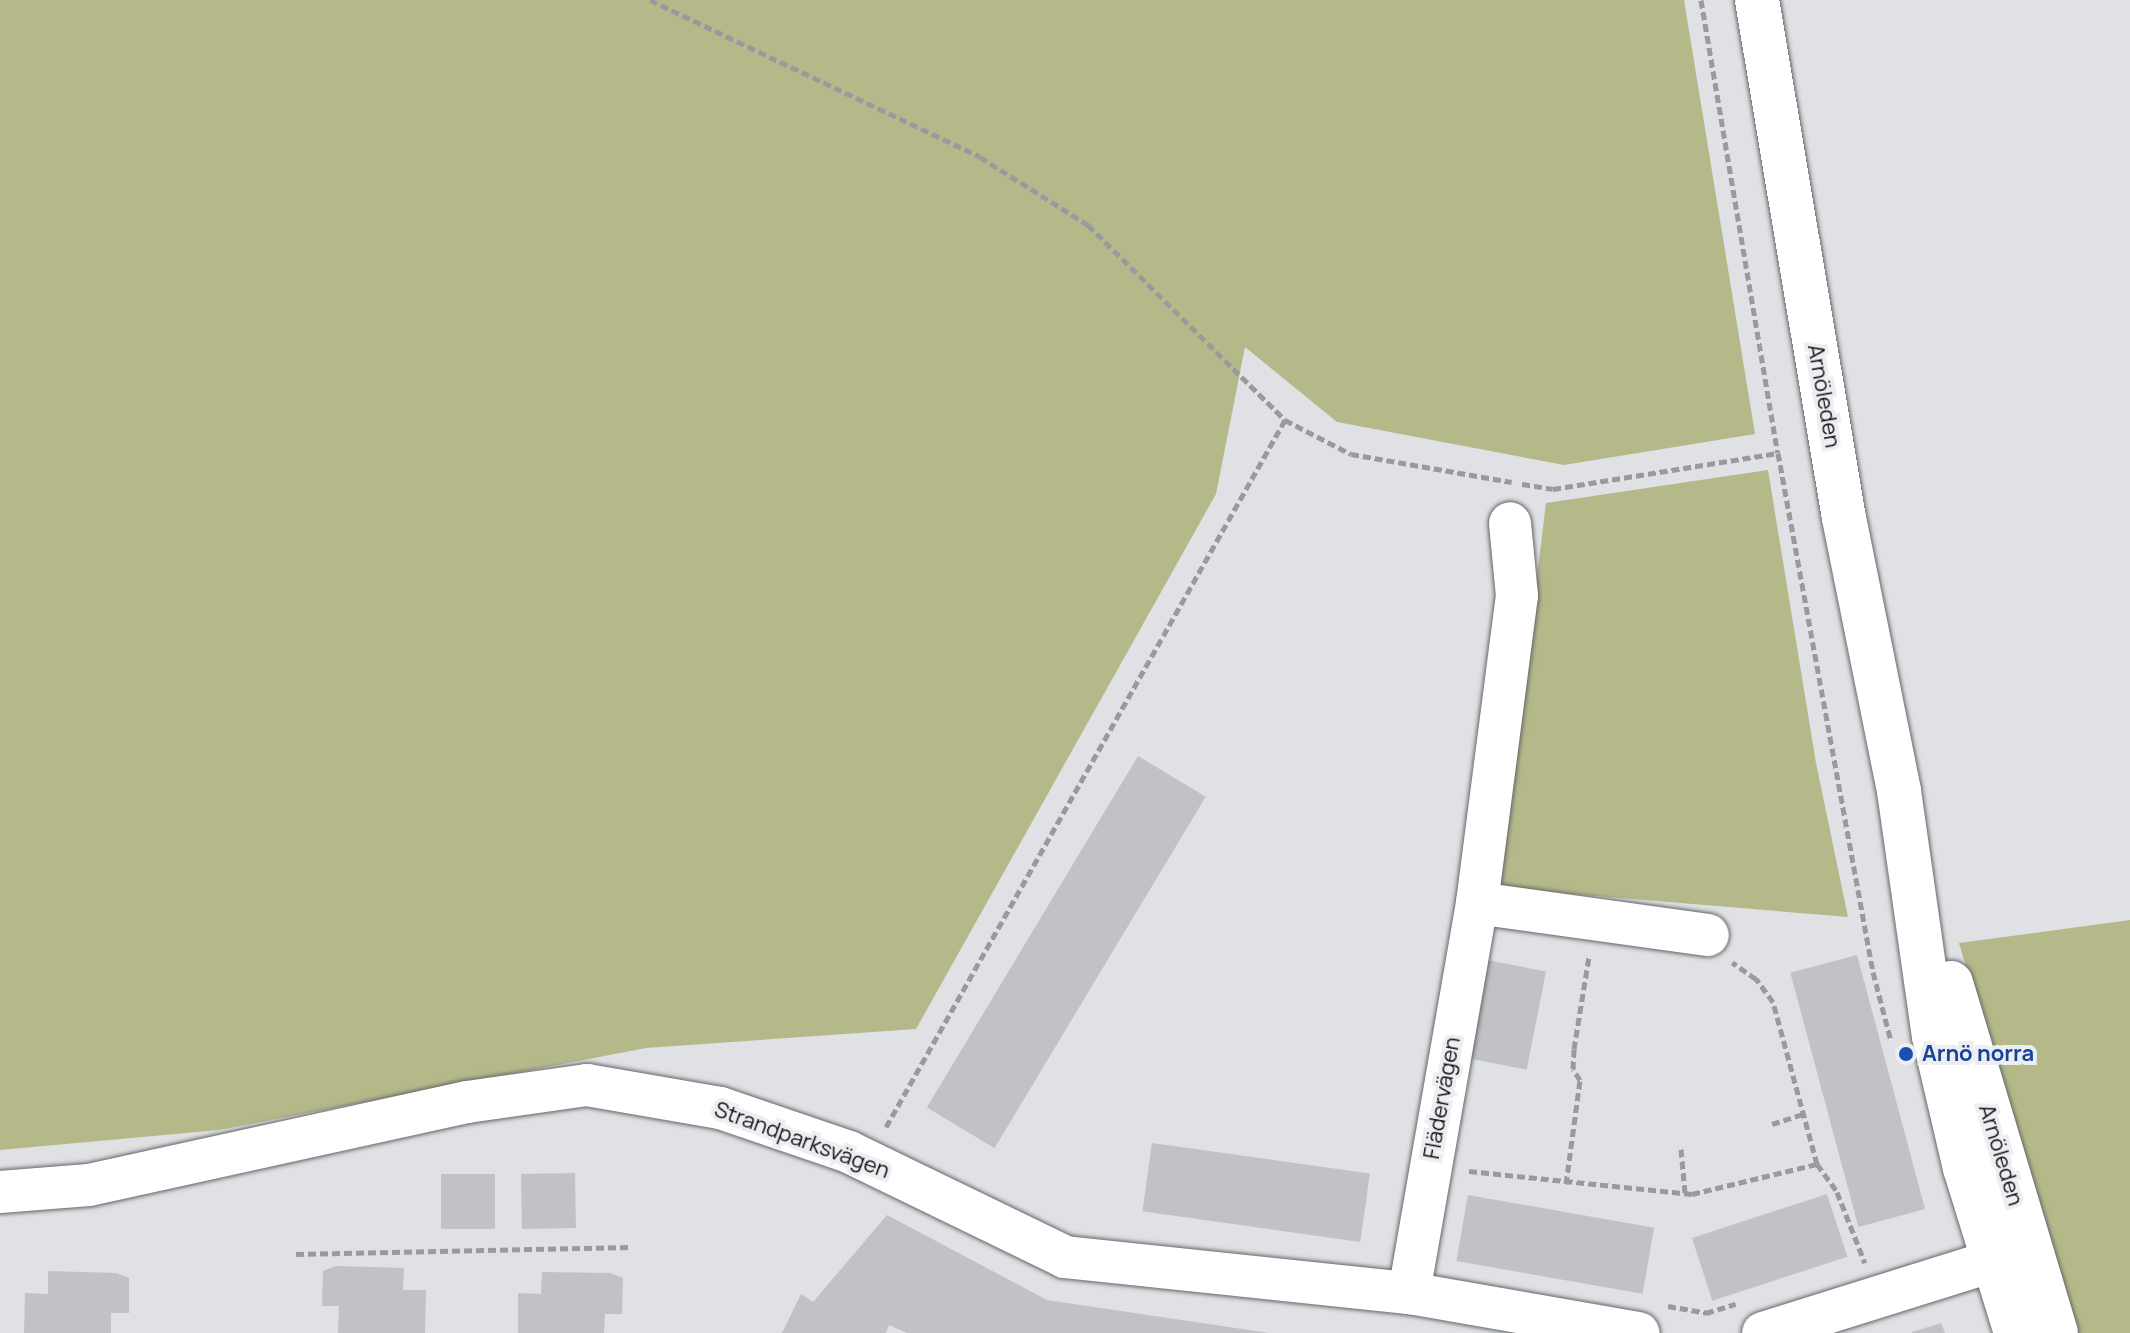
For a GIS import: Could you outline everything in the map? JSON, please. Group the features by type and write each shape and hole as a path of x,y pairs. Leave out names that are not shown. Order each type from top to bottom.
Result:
{"main road":[{"name":"Arnöleden","path":"1757,0 1844,518 1899,791 2011,1256 2016,1333"},
{"name":"Arnöleden","path":"2011,1256 2056,1333"}],"street":[{"name":"Flädervägen","path":"1409,1293 1477,903 1517,596 1510,523"},
{"path":"1477,903 1708,935"},
{"name":"Strandparksvägen","path":"0,1192 89,1185 467,1102 587,1085 720,1108 868,1159 1065,1257 1649,1319"},
{"path":"1756,1316 2011,1256"}],"path":[{"path":"650,0 980,157 1088,225 1285,420 1351,454 1553,489 1778,453"},
{"path":"1701,0 1778,453 1873,972 1893,1046"},
{"path":"868,1159 1285,420"},
{"path":"1566,1184 1580,1080 1573,1069 1574,1049 1589,960 1590,919"},
{"path":"1708,935 1773,1002 1817,1164 1837,1192 1866,1266"},
{"path":"1772,1124 1803,1114"},
{"path":"1681,1149 1685,1193"},
{"path":"1431,1164 1566,1184 1685,1193 1817,1164"},
{"path":"296,1254 632,1247"},
{"path":"1851,1270 1880,1261"},
{"path":"1649,1319 1706,1313 1756,1316"}],"green space":[{"path":"0,0 1684,0 1755,434 1564,465 1337,422 1245,347 1216,494 916,1029 646,1048 219,1130 0,1150"},
{"path":"1768,470 1816,763 1848,917 1499,888 1546,503"},
{"path":"2130,920 2130,1333 2073,1333 1959,943"}],"building":[{"path":"1138,756 1206,797 995,1148 927,1107"},
{"path":"1857,955 1925,1209 1858,1227 1790,973"},
{"path":"1487,960 1546,971 1527,1070 1468,1058"},
{"path":"1152,1143 1370,1174 1360,1242 1142,1211"},
{"path":"575,1173 576,1228 522,1229 521,1174"},
{"path":"441,1174 495,1174 495,1229 441,1229"},
{"path":"1827,1194 1847,1257 1712,1301 1692,1238"},
{"path":"1468,1195 1654,1228 1642,1294 1456,1261"},
{"path":"887,1215 1047,1300 1269,1333 907,1333 889,1325 886,1333 782,1333 801,1294 813,1302"},
{"path":"336,1266 404,1268 403,1290 426,1290 425,1333 338,1333 339,1306 322,1306 323,1271"},
{"path":"48,1271 116,1273 129,1278 129,1313 111,1313 111,1333 24,1333 25,1293 48,1294"},
{"path":"542,1272 610,1273 623,1278 622,1314 605,1314 604,1333 518,1333 518,1293 541,1294"},
{"path":"1941,1323 1945,1333 1912,1333 1912,1332"}],"place":[{"name":"Arnö norra","path":"1906,1054"}]}
